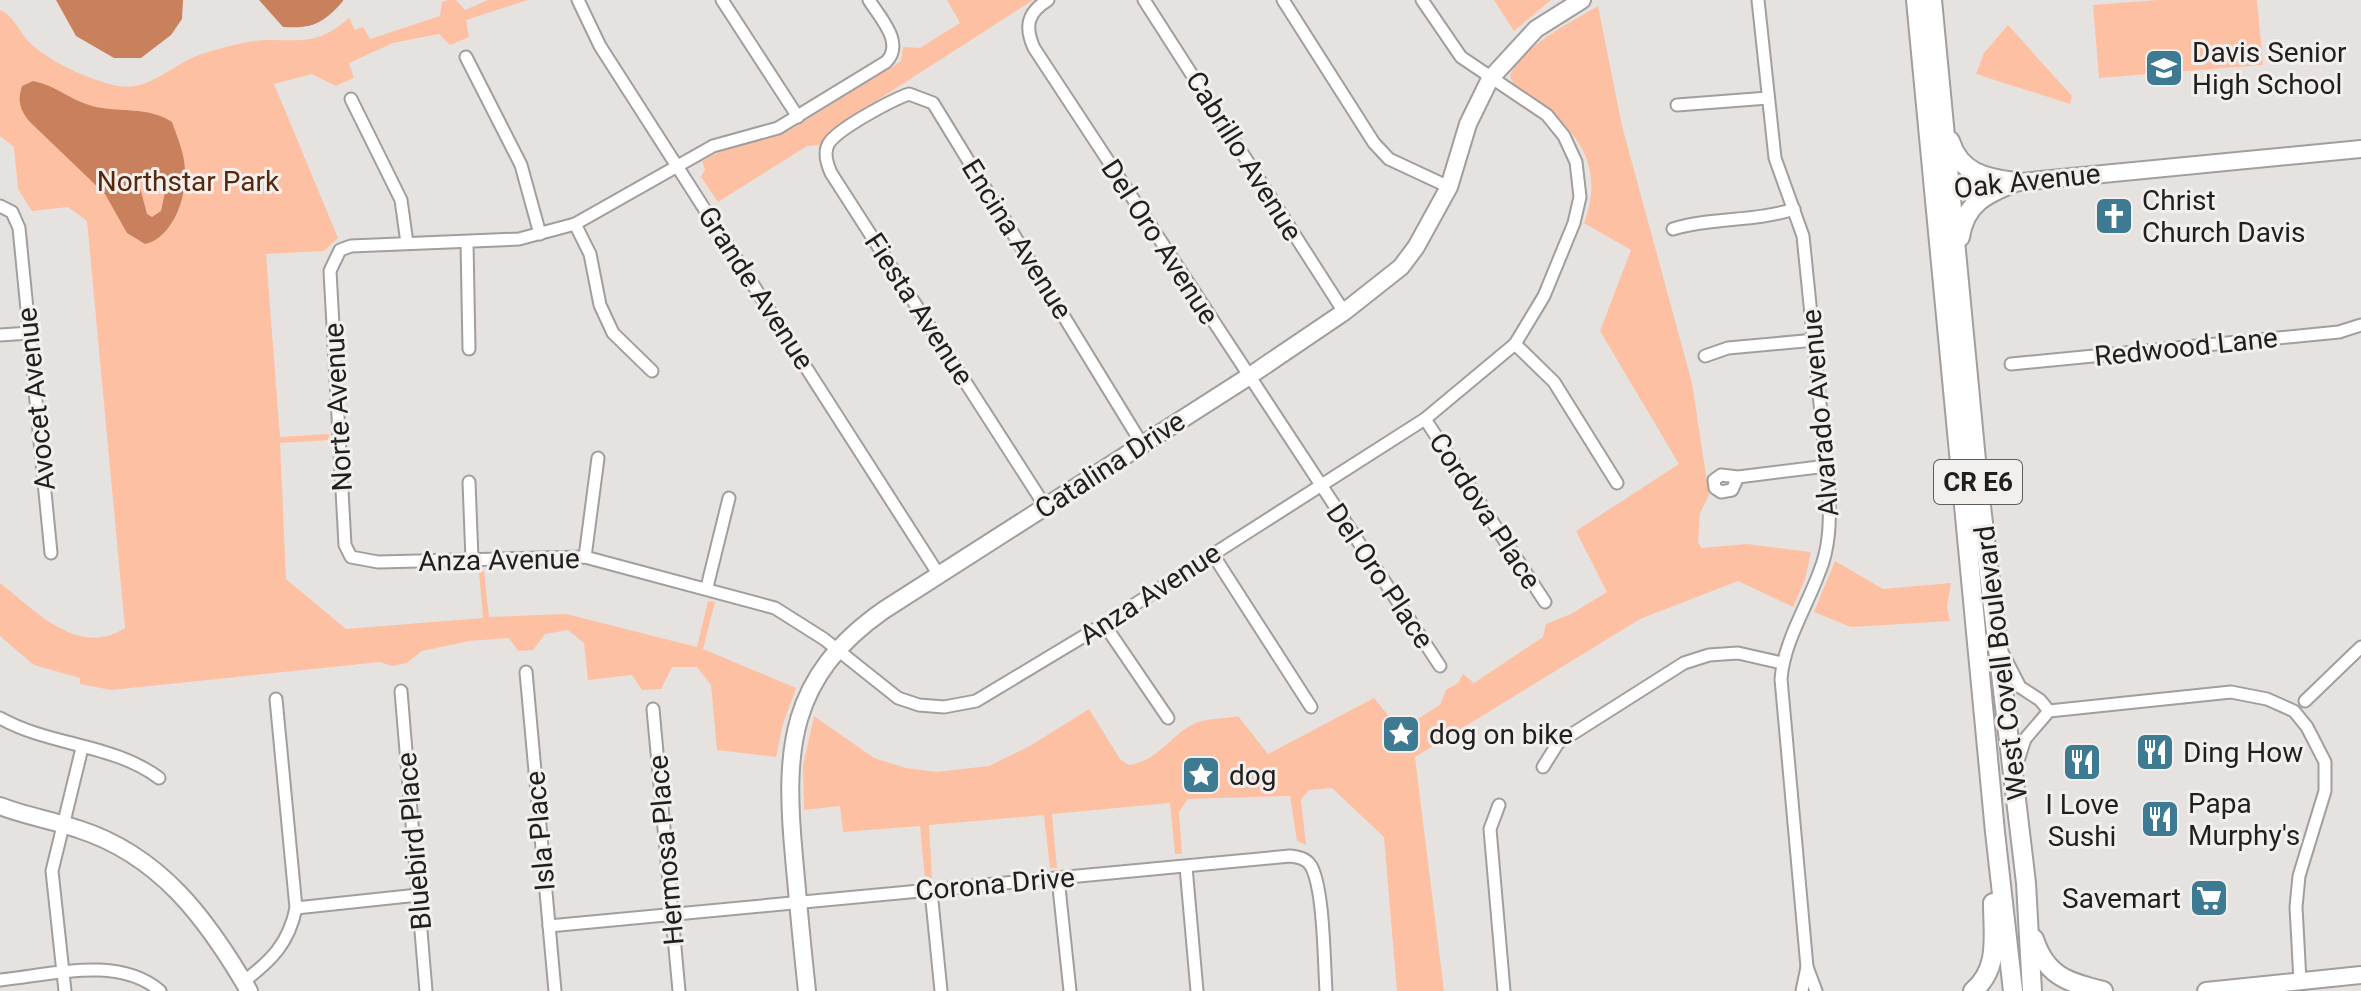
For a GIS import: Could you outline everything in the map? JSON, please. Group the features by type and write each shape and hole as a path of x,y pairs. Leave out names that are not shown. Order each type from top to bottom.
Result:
{"main road":[{"path":"1910,0 1919,29"},
{"name":"West Covell Boulevard","path":"1916,0 1942,190 1995,832 2013,991"},
{"name":"West Covell Boulevard","path":"1932,0 1945,127 1942,190 1957,259 1978,481 2015,773 2032,991"},
{"path":"1945,127 1952,149 1971,171 2015,182"},
{"path":"1957,259 1963,221 1970,206 2015,182"},
{"path":"1973,991 1986,979 1992,963 1995,832"},
{"path":"2029,923 2039,955 2052,973 2067,982 2103,991"}],"street":[{"name":"Grande Avenue","path":"578,0 600,46 939,575"},
{"path":"722,0 798,117"},
{"path":"351,99 401,200 407,243 467,242 540,234 575,224 713,146 778,128 891,57 894,42 869,0"},
{"name":"Del Oro Avenue","path":"1048,0 1030,15 1028,27 1034,48 1320,485"},
{"name":"Cabrillo Avenue","path":"1144,0 1344,312"},
{"path":"1283,0 1374,143 1389,159 1449,187"},
{"name":"Anza Avenue","path":"351,557 378,562 585,557 707,587 775,608 837,649 898,698 919,705 944,707 976,701 1104,624 1425,419 1515,344 1544,296 1580,197 1576,162 1564,136 1547,115 1461,57 1422,0"},
{"name":"Catalina Drive","path":"807,991 788,793 791,752 802,710 837,649 867,622 1248,377 1344,312 1401,267 1416,247 1449,187 1468,124 1490,79 1536,29 1582,0"},
{"name":"Alvarado Avenue","path":"1758,0 1775,158 1803,236 1827,466 1828,543 1820,572 1782,663 1782,711 1807,967 1816,991"},
{"path":"466,57 521,165 540,234"},
{"name":"Encina Avenue","path":"861,119 909,94 921,95 933,103 1142,444"},
{"path":"1677,105 1768,98"},
{"name":"Fiesta Avenue","path":"861,119 829,143 826,155 831,173 1045,506"},
{"name":"Oak Avenue","path":"1942,190 2361,149"},
{"name":"Avocet Avenue","path":"0,206 12,212 19,228 51,553"},
{"path":"1673,229 1693,223 1776,215 1794,209"},
{"path":"575,224 590,254 600,305 613,333 652,371"},
{"path":"467,242 469,349"},
{"name":"Norte Avenue","path":"351,557 345,545 330,271 336,256 351,246 407,243"},
{"name":"Redwood Lane","path":"2011,364 2339,332 2361,325"},
{"path":"0,335 30,333"},
{"path":"1705,356 1728,348 1815,340"},
{"path":"1515,344 1554,382 1617,483"},
{"name":"Cordova Place","path":"1425,419 1545,602"},
{"path":"585,557 598,458"},
{"path":"1738,477 1827,466"},
{"path":"469,482 472,559"},
{"name":"Del Oro Place","path":"1320,485 1342,513 1440,666"},
{"path":"707,587 729,498"},
{"path":"1212,553 1311,707"},
{"path":"1104,624 1168,718"},
{"path":"2305,701 2361,647"},
{"path":"2001,650 2020,687 2040,700 2049,711"},
{"path":"1543,767 1558,743 1684,663 1709,655 1738,653 1782,663"},
{"name":"Isla Place","path":"526,672 555,991"},
{"name":"Bluebird Place","path":"401,691 426,991"},
{"path":"2015,773 2025,739 2049,711 2231,692 2267,699 2294,711 2307,727 2325,762 2325,791 2299,876 2296,907 2300,981"},
{"path":"0,806 118,845 168,878 201,918 246,987 274,958 290,932 296,908 276,699"},
{"name":"Hermosa Place","path":"653,709 679,991"},
{"path":"0,718 32,734 141,764 159,778"},
{"path":"65,991 52,888 54,859 82,748"},
{"path":"1499,805 1490,829 1504,991"},
{"name":"Corona Drive","path":"549,926 1290,856 1301,857 1310,864 1316,883 1326,991"},
{"path":"1186,867 1197,991"},
{"path":"1058,878 1070,991"},
{"path":"931,891 941,991"},
{"path":"296,908 418,895"},
{"name":"Alvarado Avenue","path":"1802,991 1807,967"},
{"path":"0,980 118,970 145,979 160,991"},
{"path":"2206,991 2361,975"}],"green space":[{"name":"Northstar Park","path":"456,0 465,10 488,0 528,0 466,20 469,37 450,45 439,34 393,43 349,63 354,78 336,86 312,74 274,84 338,238 324,251 266,254 280,437 329,434 330,440 280,443 286,579 346,629 483,618 479,571 484,571 489,617 566,614 697,647 708,601 715,602 703,649 796,688 783,724 776,757 717,750 711,685 697,667 672,667 661,689 642,690 632,675 588,680 584,643 568,630 545,634 533,650 518,651 509,638 469,641 422,651 407,663 392,666 380,662 111,690 80,684 80,678 34,665 0,636 0,583 43,617 74,634 91,638 108,636 125,628 87,221 68,207 32,211 18,189 14,147 0,136 0,10 34,47 49,57 91,78 127,87 147,82 205,53 257,41 319,37 349,18 355,30 363,27 370,39 440,16 442,2"},
{"path":"947,0 1033,0 831,130 819,145 807,146 718,202 701,177 705,169 702,161 731,146 790,130 901,61 903,47 920,48 960,23"},
{"path":"1494,0 1551,0 1514,31"},
{"path":"2158,0 2257,0 2263,65 2099,78 2093,5"},
{"path":"1598,6 1622,126 1692,383 1709,495 1700,513 1698,542 1702,548 1747,544 1811,552 1805,579 1793,607 1738,581 1640,619 1415,757 1444,991 1397,991 1384,837 1332,788 1309,790 1301,800 1306,845 1297,841 1290,796 1188,799 1179,812 1182,854 1175,854 1170,803 1052,814 1057,868 1050,868 1044,815 929,825 932,879 925,879 920,826 843,832 840,806 804,810 803,766 814,716 874,758 906,768 936,772 989,766 1030,746 1089,709 1120,759 1129,765 1148,759 1193,724 1238,716 1268,754 1374,698 1400,730 1440,705 1446,690 1458,683 1463,674 1474,683 1543,637 1546,624 1571,614 1607,592 1576,531 1679,464 1600,331 1631,250 1584,223 1591,177 1577,140 1549,110 1513,83 1510,76 1524,55 1535,46"},
{"path":"2008,25 2072,96 2070,104 1976,74 1984,53"},
{"path":"1835,561 1883,589 1951,583 1947,607 1950,621 1851,627 1814,612"}],"shaded area":[{"path":"56,0 183,0 182,19 171,35 141,58 114,58 76,36"},
{"path":"259,0 343,1 317,23 283,27"},
{"path":"33,81 92,106 153,114 172,122 184,158 185,181 181,204 163,234 145,244 127,233 105,194 27,118 20,101 22,86","holes":["152,170 161,173 165,192 161,211 152,217 147,214 138,180"]}],"place":[{"name":"Davis Senior High School","path":"2164,68"},
{"name":"Christ Church Davis","path":"2114,216"},
{"name":"dog on bike","path":"1401,734"},
{"name":"Ding How","path":"2155,752"},
{"name":"I Love Sushi","path":"2082,762"},
{"name":"dog","path":"1201,775"},
{"name":"Papa Murphy's","path":"2160,819"},
{"name":"Savemart","path":"2209,898"}]}
